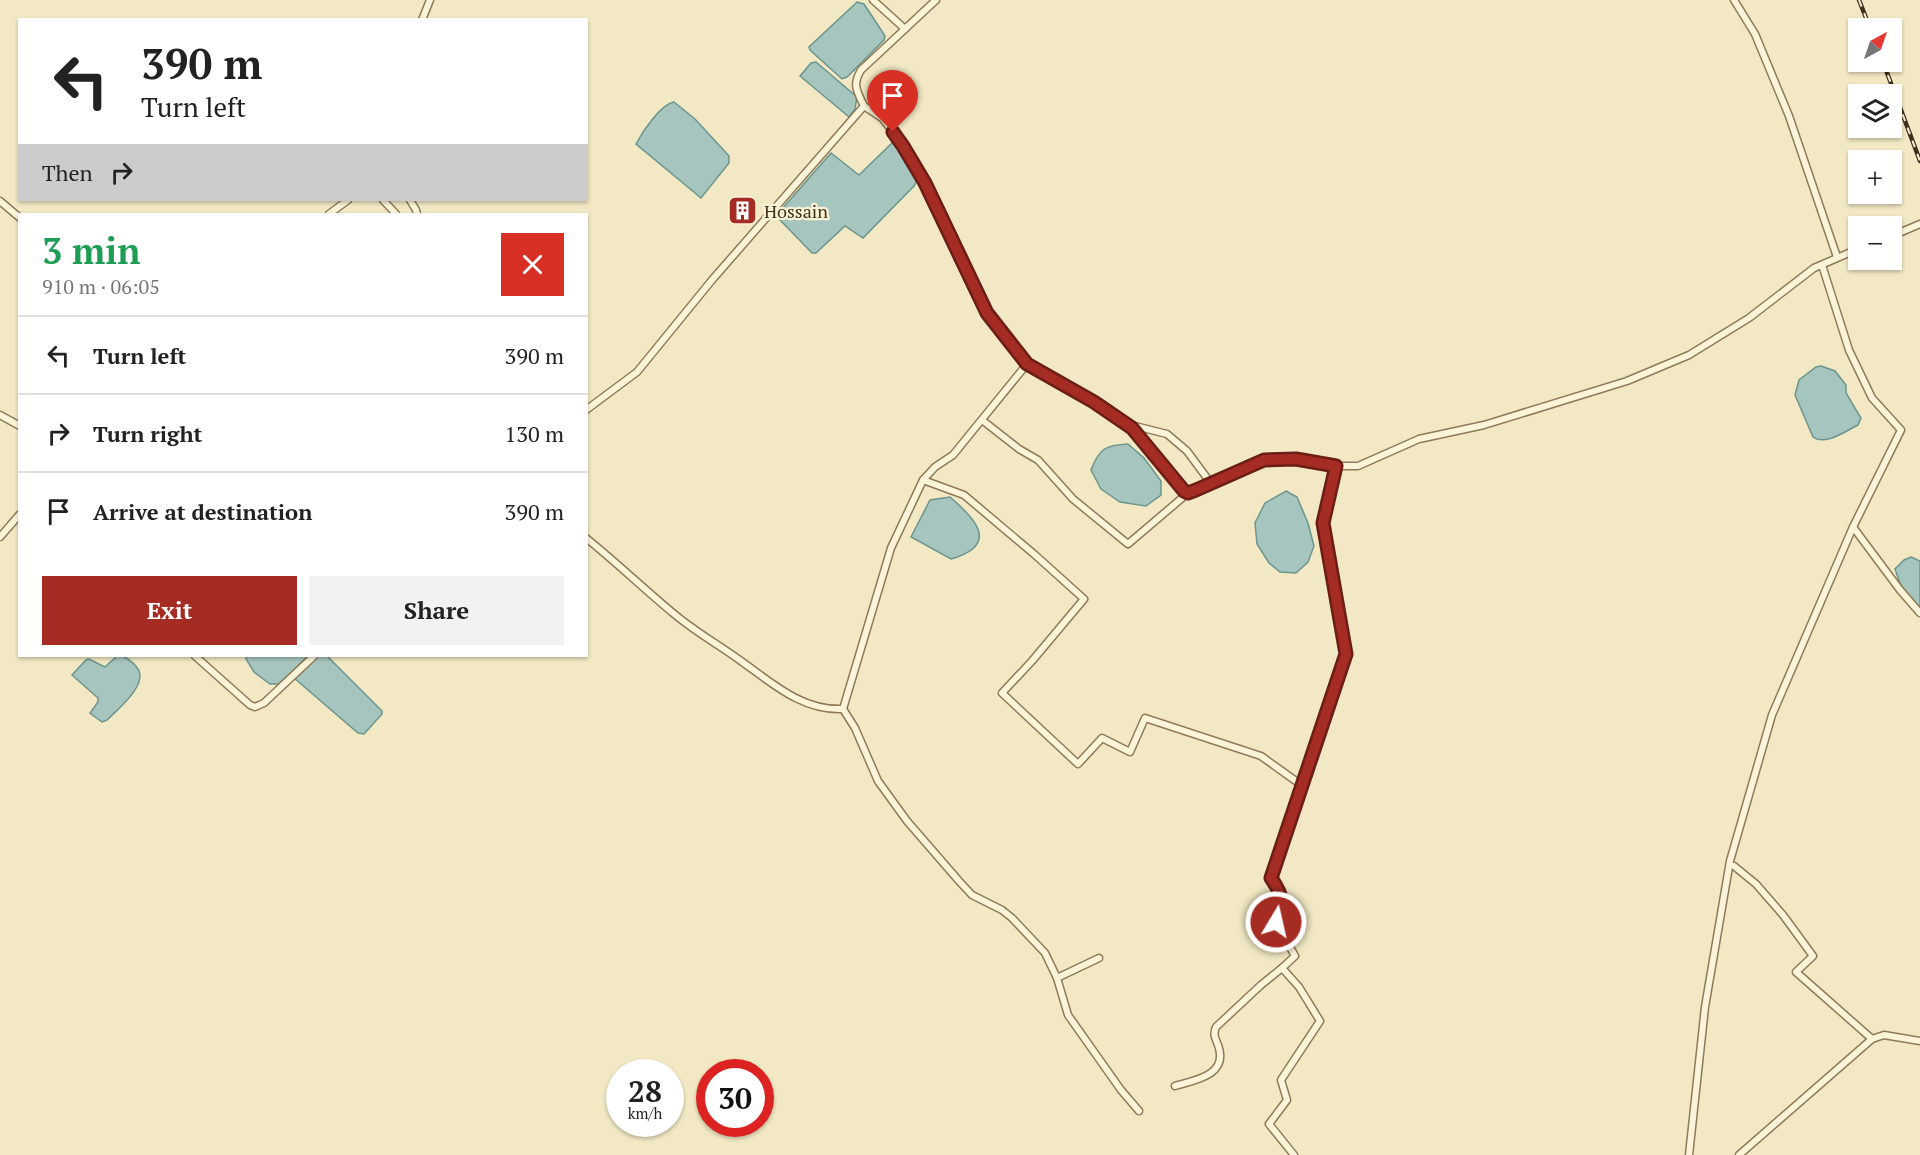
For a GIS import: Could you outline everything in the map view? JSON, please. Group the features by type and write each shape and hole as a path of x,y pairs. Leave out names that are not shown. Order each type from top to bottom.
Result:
{"street":[{"path":"423,18 430,0"},
{"path":"873,0 905,29"},
{"path":"936,0 861,70 855,80 864,106 882,118 903,146 925,183 987,313 1027,364 1094,402 1132,428 1181,488 1188,493"},
{"path":"1734,0 1755,34 1789,116 1837,257"},
{"path":"588,408 636,372 712,280 864,106"},
{"path":"0,201 18,216"},
{"path":"330,213 347,201"},
{"path":"384,201 395,213"},
{"path":"1902,232 1920,224"},
{"path":"982,420 1019,449 1038,460 1073,499 1128,544 1188,493 1264,460 1296,459 1336,466 1358,466 1419,439 1484,426 1627,381 1689,355 1749,318 1815,268 1848,253"},
{"path":"1689,1155 1705,1007 1730,861 1772,715 1853,527 1901,430 1872,398 1849,350 1822,265"},
{"path":"1027,364 953,455 935,467 923,480 891,548 843,709 858,735 878,781 907,821 972,895 1002,910 1045,953 1057,978 1068,1015 1121,1090 1139,1111"},
{"path":"0,415 18,425"},
{"path":"1124,423 1167,434 1187,451 1207,478"},
{"path":"1175,1086 1203,1078 1216,1067 1220,1062 1221,1054 1214,1035 1216,1027 1296,956 1276,922 1282,902 1280,891 1271,878 1346,654 1323,523 1336,466"},
{"path":"923,480 964,495 1084,599 1002,693 1078,764 1102,738 1130,752 1145,718 1261,756 1300,784"},
{"path":"0,537 18,516"},
{"path":"1853,527 1920,613"},
{"path":"588,540 675,615 772,685 794,698 811,704 830,709 843,709"},
{"path":"196,657 255,707 264,703 313,657"},
{"path":"1734,866 1756,884 1783,915 1813,956 1796,972 1872,1039"},
{"path":"1057,978 1099,958"},
{"path":"1282,968 1299,987 1320,1021 1281,1080 1287,1100 1269,1124 1294,1155"},
{"path":"1739,1155 1872,1039 1884,1035 1920,1041"}],"water":[{"path":"857,2 864,4 885,36 884,40 847,77 842,79 809,47"},
{"path":"816,62 857,97 855,109 849,117 800,76 811,63"},
{"path":"674,102 695,119 729,156 729,163 701,198 636,144 658,113"},
{"path":"892,143 905,154 919,177 914,186 863,238 845,226 816,253 812,253 777,216 831,153 859,175"},
{"path":"1821,366 1835,371 1846,385 1846,393 1861,418 1858,425 1836,437 1823,440 1813,437 1795,395 1799,380 1816,367"},
{"path":"1128,444 1144,458 1161,481 1161,495 1146,506 1120,502 1101,489 1091,470 1104,449"},
{"path":"1286,491 1297,497 1308,523 1314,546 1308,562 1296,573 1280,572 1269,563 1257,544 1255,523 1265,503"},
{"path":"950,497 968,514 979,531 979,539 975,546 966,553 951,559 911,537 930,500"},
{"path":"1911,557 1920,561 1920,610 1902,589 1895,569"},
{"path":"116,657 124,657 137,667 140,675 139,682 130,697 107,720 102,722 90,713 98,702 98,698 72,675 89,659 105,667"},
{"path":"247,657 307,657 279,684 270,684 254,672"},
{"path":"314,657 328,657 382,711 382,714 364,734 358,733 294,678"}],"railway":[{"path":"1859,0 1866,18"},
{"path":"1887,72 1920,161"}],"place":[{"name":"Hossain","path":"743,211"}],"route":[{"path":"893,132 925,183 987,313 1027,364 1094,402 1132,428 1184,491 1188,493 1196,490 1264,460 1296,459 1336,466 1323,523 1346,654 1271,878 1280,891 1282,902 1276,922"}]}
